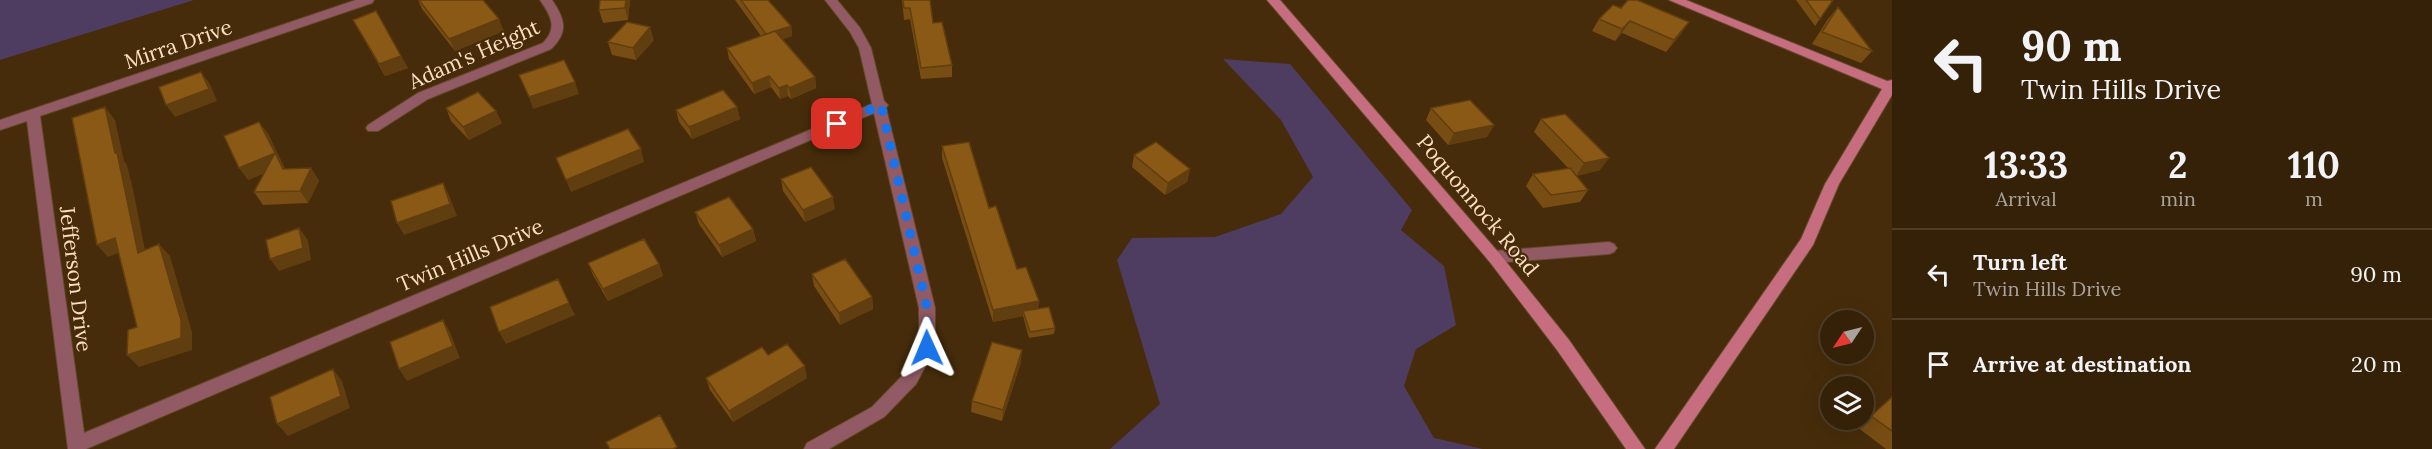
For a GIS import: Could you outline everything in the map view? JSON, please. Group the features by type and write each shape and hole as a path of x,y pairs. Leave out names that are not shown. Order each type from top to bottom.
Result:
{"main road":[{"name":"Poquonnock Road","path":"1273,0 1494,257 1563,345 1636,449"},
{"path":"1664,449 1808,241 1832,184 1891,87 1675,0"}],"street":[{"name":"Mirra Drive","path":"0,125 368,0"},
{"name":"Adam's Height","path":"373,128 423,96 547,46 557,37 560,27 555,12 546,0"},
{"path":"813,449 878,412 910,379 927,348 927,308 881,105 865,48 856,31 831,0"},
{"name":"Twin Hills Drive","path":"77,446 881,105"},
{"name":"Jefferson Drive","path":"33,114 77,446"},
{"path":"1494,257 1609,248"}],"shaded area":[{"path":"0,0 194,0 0,60"},
{"path":"1223,59 1290,64 1412,210 1401,230 1444,266 1456,325 1416,349 1404,386 1434,438 1483,449 1110,449 1160,404 1117,260 1132,238 1215,237 1281,214 1313,177 1281,120"}],"building":[{"path":"419,0 483,0 499,19 449,39"},
{"path":"600,0 626,0 625,8 599,10"},
{"path":"741,0 768,0 791,26 766,34"},
{"path":"903,0 930,0 933,23 942,22 952,65 921,68 910,8 904,8"},
{"path":"1628,0 1637,0 1689,22 1674,40 1630,21 1622,29 1599,19 1613,5 1621,8"},
{"path":"1806,0 1833,0 1820,19"},
{"path":"1838,7 1872,51 1822,32"},
{"path":"376,11 401,56 379,64 353,20"},
{"path":"627,22 650,27 633,48 608,42"},
{"path":"775,31 815,77 789,88 787,85 779,88 769,76 752,83 727,48"},
{"path":"564,60 575,82 529,97 519,75"},
{"path":"201,72 209,89 166,105 159,87"},
{"path":"723,90 737,107 689,127 676,110"},
{"path":"478,92 496,111 463,127 446,108"},
{"path":"1470,100 1494,125 1454,133 1431,108"},
{"path":"105,107 138,253 159,244 181,320 181,338 127,355 128,330 137,327 115,238 97,245 72,118"},
{"path":"1565,114 1609,158 1584,163 1541,119"},
{"path":"259,122 275,153 239,168 224,136"},
{"path":"628,129 641,149 566,180 556,158"},
{"path":"969,142 989,208 996,206 1017,269 1026,267 1039,301 993,310 942,146"},
{"path":"1156,142 1190,169 1168,183 1134,155"},
{"path":"275,153 283,169 311,168 300,191 254,192"},
{"path":"811,167 833,197 803,210 781,179"},
{"path":"1570,168 1588,190 1551,195 1533,174"},
{"path":"443,183 450,204 397,223 391,201"},
{"path":"729,197 753,229 719,245 695,212"},
{"path":"299,228 303,248 270,259 266,240"},
{"path":"644,239 659,264 603,289 588,263"},
{"path":"845,259 872,297 839,313 812,274"},
{"path":"558,279 569,303 499,332 490,307"},
{"path":"1049,307 1055,328 1030,332 1023,311"},
{"path":"443,320 453,346 399,369 390,342"},
{"path":"992,342 1022,350 1003,410 972,401"},
{"path":"787,344 805,366 729,411 706,378 762,347 768,355"},
{"path":"333,369 341,396 277,424 270,397"},
{"path":"1892,397 1892,431 1874,418 1874,413"},
{"path":"660,415 677,447 673,449 610,449 606,442"}],"route":[{"path":"837,124 881,105 927,308 927,348"}]}
